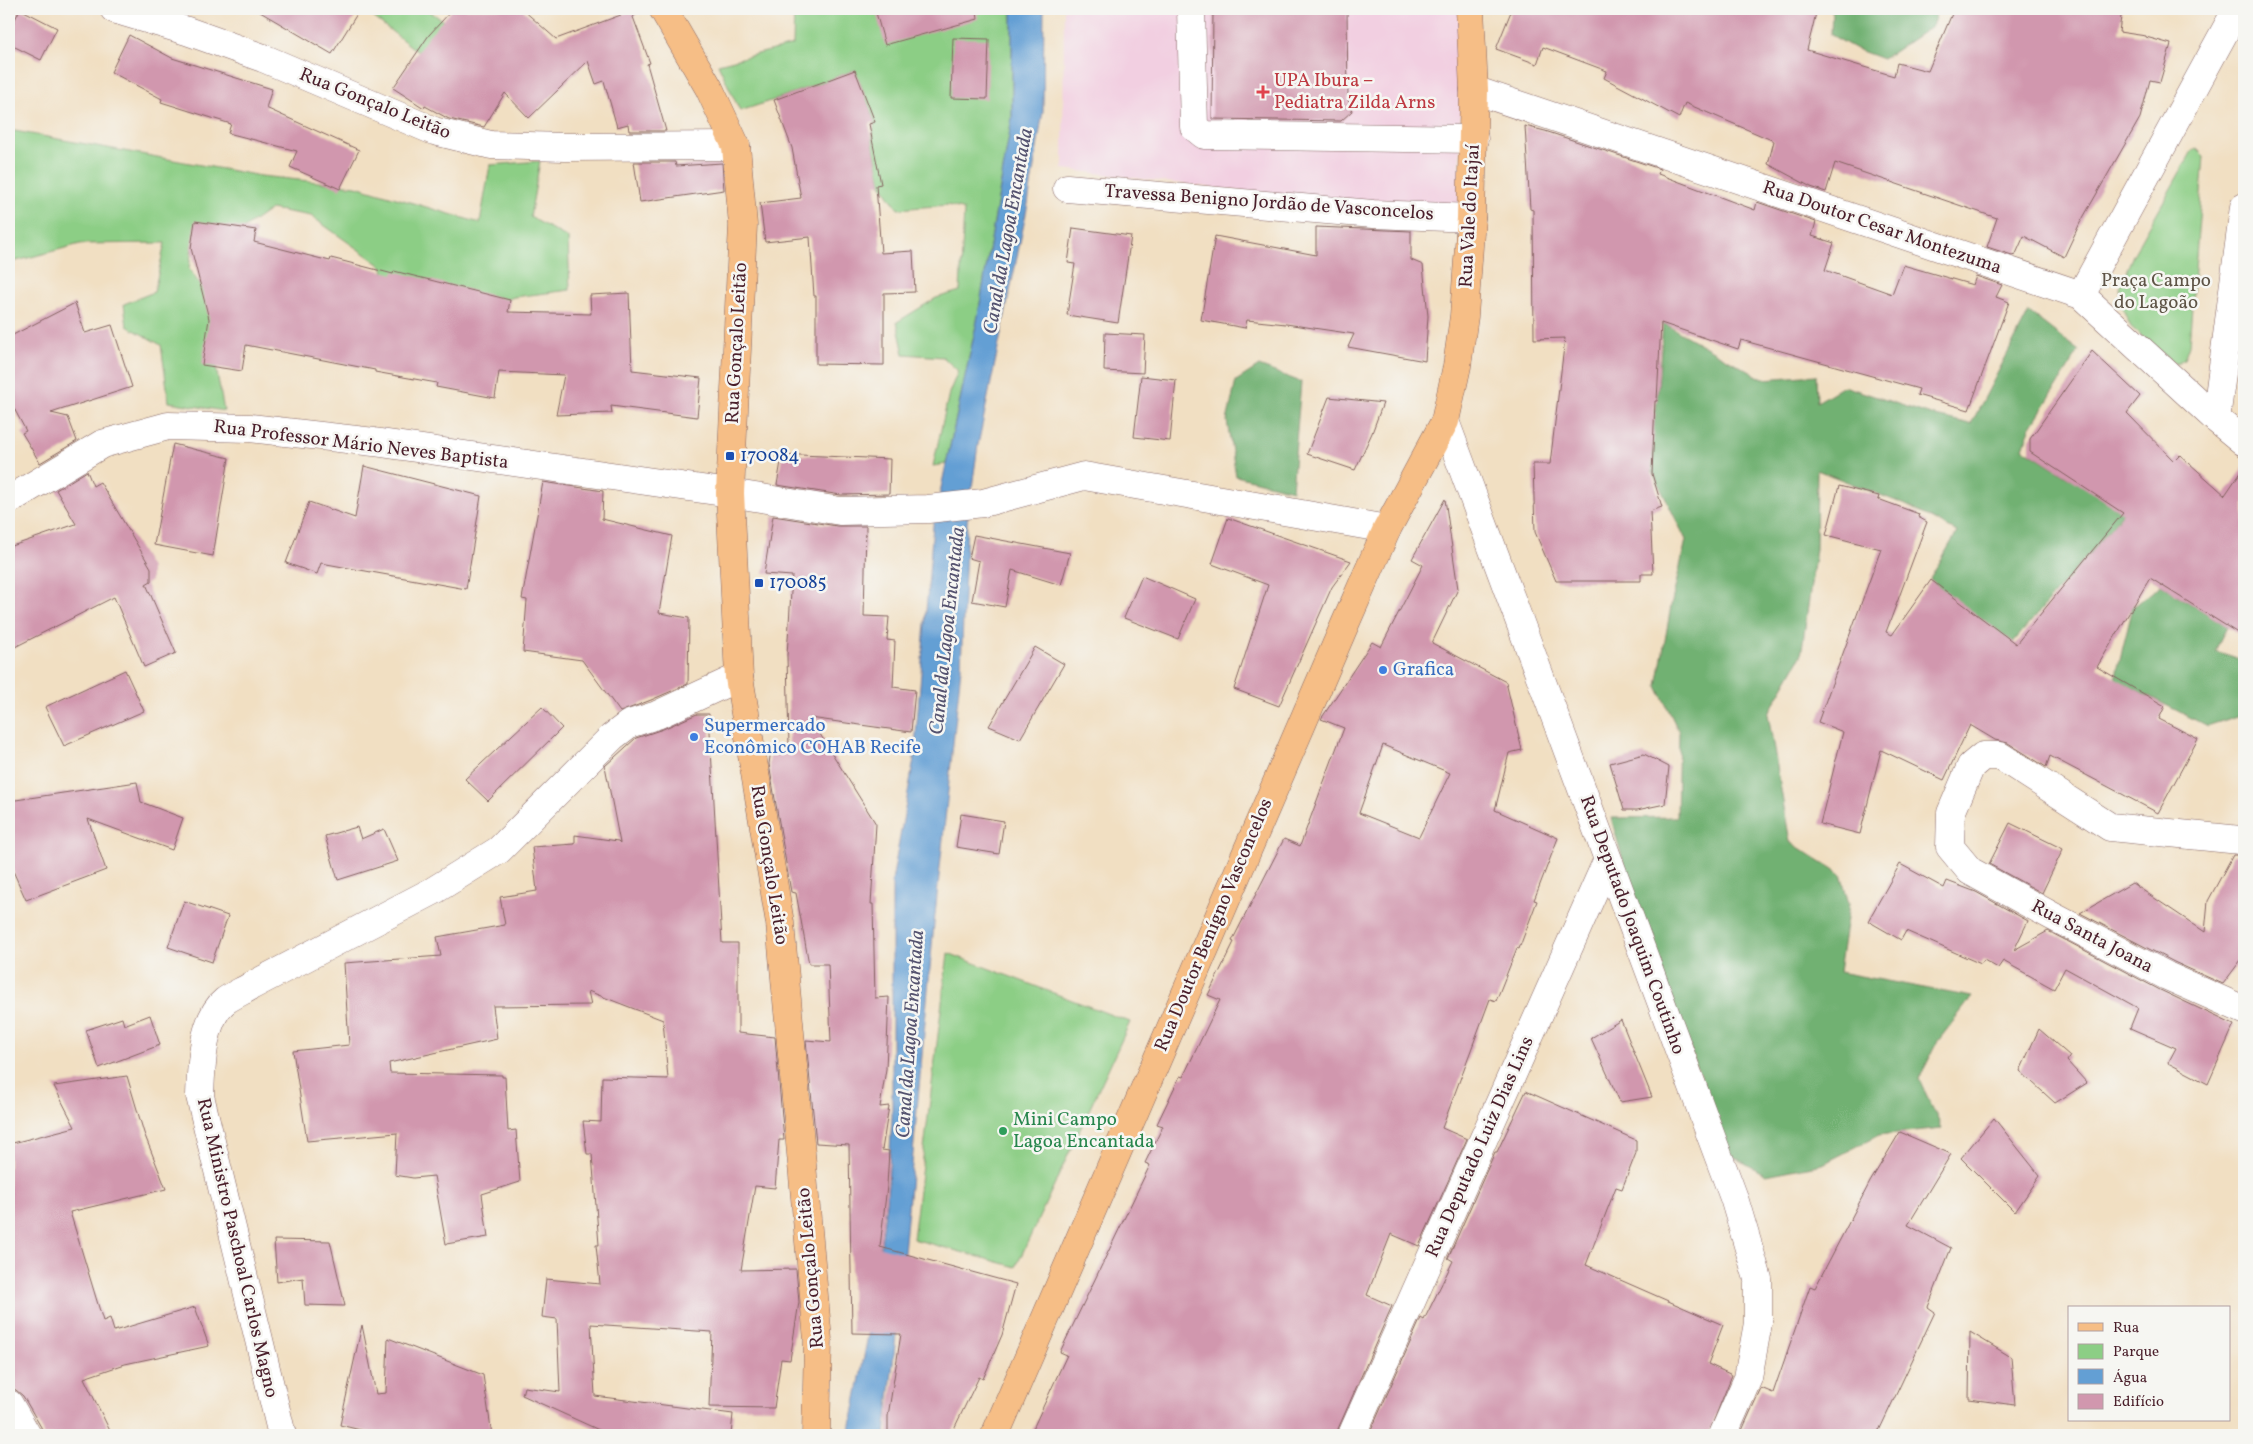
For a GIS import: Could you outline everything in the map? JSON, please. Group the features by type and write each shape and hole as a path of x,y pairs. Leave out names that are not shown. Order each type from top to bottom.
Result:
{"main road":[{"name":"Rua Gonçalo Leitão","path":"663,9 710,88 736,146 743,225 730,493 739,677 780,923 818,1340 816,1435"},
{"name":"Rua Vale do Itajaí","path":"1445,421 1457,366 1464,316 1471,218 1474,90 1470,9"},
{"name":"Rua Doutor Benígno Vasconcelos","path":"995,1435 1305,713 1387,529 1445,421"}],"street":[{"name":"Rua Gonçalo Leitão","path":"114,9 187,31 262,58 434,131 491,145 564,147 736,146"},
{"path":"1191,9 1194,127 1204,135 1474,139"},
{"path":"2081,295 2237,9"},
{"name":"Rua Doutor Cesar Montezuma","path":"1474,90 2081,295 2216,419 2244,442"},
{"name":"Travessa Benigno Jordão de Vasconcelos","path":"1068,188 1373,214 1471,218"},
{"path":"2216,419 2244,207"},
{"name":"Rua Deputado Joaquim Coutinho","path":"1445,421 1734,1198 1758,1279 1758,1323 1748,1378 1723,1435"},
{"name":"Rua Professor Mário Neves Baptista","path":"9,500 102,444 168,426 250,428 374,442 730,493 840,511 928,509 983,503 1084,476 1387,529"},
{"name":"Rua Ministro Paschoal Carlos Magno","path":"282,1435 200,1096 201,1068 213,1015 224,1002 433,891 499,850 612,737 629,724 657,715 739,677"},
{"name":"Rua Santa Joana","path":"2244,839 2110,827 2000,756 1983,756 1971,766 1951,813 1950,847 1970,870 2052,916 2167,976 2244,1010"},
{"name":"Rua Deputado Luiz Dias Lins","path":"1352,1435 1608,859"},
{"path":"9,1404 27,1435"}],"shaded area":[{"name":"UPA Ibura – Pediatra Zilda Arns","path":"1064,9 1460,9 1459,223 1389,210 1063,169"}],"green space":[{"path":"363,9 427,9 466,38 427,59"},
{"path":"794,9 1012,9 1012,118 977,321 946,464 933,466 949,393 958,371 943,357 904,354 897,322 936,298 960,291 964,210 948,205 898,209 881,184 872,139 875,122 855,70 740,111 718,64 793,45"},
{"path":"1832,9 1938,9 1932,26 1883,59 1856,49 1831,35"},
{"path":"9,130 261,176 356,186 480,223 490,165 540,161 530,217 568,238 570,290 514,297 476,311 387,298 383,267 311,216 271,209 237,233 193,239 189,269 211,300 211,340 224,411 169,402 161,345 127,326 124,304 154,292 165,243 80,244 9,263"},
{"name":"Praça Campo do Lagoão","path":"2197,149 2204,156 2189,345 2184,359 2175,364 2131,327 2121,305 2119,288 2133,255 2192,151"},
{"path":"2029,312 2079,351 2030,428 2023,448 2071,479 2096,450 2135,496 2108,532 2010,646 1930,579 1957,532 1906,505 1817,470 1816,549 1801,656 1768,714 1790,842 1841,874 1849,904 1839,972 1972,997 1938,1041 1919,1079 1942,1128 1879,1135 1823,1164 1766,1175 1729,1154 1631,888 1611,818 1677,817 1679,732 1657,686 1671,606 1686,540 1649,465 1657,401 1663,323 1763,379 1816,375 1817,402 1844,386 1931,415 1971,424"},
{"path":"1259,366 1301,382 1292,490 1236,476 1227,421 1236,381"},
{"path":"2161,585 2227,626 2215,651 2244,660 2244,714 2207,726 2115,679 2133,607"},
{"name":"Mini Campo Lagoa Encantada","path":"948,953 1130,1022 1016,1267 913,1239"}],"water":[{"name":"Canal da Lagoa Encantada","path":"1012,9 1044,9 1043,111 1028,204 978,445 967,523 961,668 934,924 898,1318 885,1435 849,1435 874,1304 888,1185 892,1116 892,881 914,759 933,525 977,321 1012,118"}],"building":[{"path":"20,9 57,28 41,60 9,44 9,32"},
{"path":"255,9 360,9 332,54"},
{"path":"453,9 522,9 556,39 637,9 642,9 633,17 650,63 647,64 666,131 629,131 628,124 617,127 604,81 596,84 588,61 529,118 505,93 484,127 449,119 425,106 424,108 393,88 429,35"},
{"path":"875,9 977,9 978,19 885,45"},
{"name":"UPA Ibura – Pediatra Zilda Arns","path":"1213,9 1347,9 1348,100 1352,111 1341,121 1212,119"},
{"path":"1512,9 1817,9 1807,50 1894,76 1897,63 1928,71 1954,9 2122,9 2119,32 2146,36 2171,44 2160,82 2150,80 2140,118 2080,223 2064,257 2024,236 2015,256 1987,247 1997,218 1835,163 1826,192 1811,187 1768,164 1774,141 1685,103 1679,118 1604,78 1607,71 1543,47 1537,64 1496,49"},
{"path":"129,35 172,58 272,89 266,108 359,150 340,189 290,167 297,151 228,133 231,124 161,102 162,99 111,72"},
{"path":"953,38 989,39 987,99 951,98"},
{"path":"855,70 875,122 869,124 881,184 876,185 881,253 913,251 915,292 884,293 884,365 816,364 816,296 814,296 810,237 765,242 760,203 801,198 792,148 774,100"},
{"path":"1525,126 1660,169 1658,174 1755,210 1757,202 1816,222 1812,236 1834,243 1825,270 1892,294 1903,265 1973,285 1976,276 2002,285 1996,297 2009,302 1969,410 1917,395 1919,389 1741,340 1738,349 1661,323 1652,474 1662,507 1650,511 1653,574 1641,574 1641,581 1556,581 1535,532 1533,464 1550,464 1565,338 1534,339 1533,210 1530,209"},
{"path":"634,162 675,162 676,166 722,163 724,190 640,202"},
{"path":"195,221 256,230 254,242 330,261 331,258 393,274 394,271 510,300 508,312 591,314 590,295 629,293 632,370 701,378 697,417 611,406 612,413 556,415 564,375 499,372 495,398 436,387 437,383 246,345 242,371 202,365 209,319 191,248"},
{"path":"1316,227 1411,231 1411,260 1423,265 1428,316 1425,361 1348,347 1354,334 1247,320 1245,328 1201,320 1215,236 1316,255"},
{"path":"1073,228 1131,236 1118,323 1067,315 1075,264 1068,263"},
{"path":"75,303 85,333 112,325 132,387 51,413 68,417 77,441 40,463 22,433 26,431 9,399 9,337"},
{"path":"1105,333 1145,335 1143,373 1104,371"},
{"path":"2092,351 2140,396 2127,413 2174,461 2180,455 2225,495 2244,467 2244,637 2150,578 2097,667 2165,706 2159,719 2198,739 2158,813 2050,756 2046,767 2008,743 1995,740 1970,725 1944,780 1881,750 1860,834 1820,824 1843,732 1818,722 1881,549 1826,535 1839,486 1879,496 1878,499 1919,514 1918,517 1927,522 1886,632 1892,635 1931,580 2016,644 2123,513 2030,452 2030,439"},
{"path":"1141,376 1176,380 1170,441 1134,437"},
{"path":"1329,397 1383,403 1355,470 1307,454"},
{"path":"173,444 229,458 213,556 154,545"},
{"path":"782,456 890,459 889,494 841,495 777,485"},
{"path":"364,466 481,496 466,589 321,563 317,574 286,563 309,502 355,518"},
{"path":"87,471 93,486 100,482 151,568 151,581 146,584 176,653 144,667 114,597 9,650 9,547 76,524 56,490"},
{"path":"543,482 603,491 602,519 672,536 659,613 689,618 688,684 620,712 582,660 523,652 527,600 522,599"},
{"path":"1445,499 1458,589 1432,643 1506,682 1522,750 1509,753 1495,810 1558,838 1534,900 1537,901 1519,949 1517,948 1496,1001 1490,999 1442,1128 1467,1139 1419,1246 1391,1234 1367,1295 1392,1306 1337,1435 1030,1435 1067,1355 1060,1352 1150,1165 1145,1163 1163,1126 1157,1124 1180,1076 1183,1077 1220,1000 1208,995 1234,942 1232,941 1284,839 1300,846 1344,728 1321,719 1372,642 1381,647 1423,565 1412,559","holes":["1383,745 1450,773 1419,837 1359,813"]},
{"path":"773,516 837,526 866,526 864,616 889,617 887,640 895,641 893,687 915,690 911,732 810,718 876,824 871,904 873,904 875,998 889,997 886,1069 880,1107 889,1106 882,1150 889,1151 880,1247 1016,1284 1002,1335 983,1379 979,1377 951,1435 888,1435 888,1416 901,1334 852,1333 849,1145 816,1143 806,1040 831,1042 828,964 809,964 796,893 791,892 769,764 771,749 789,747 787,655 792,576 764,574"},
{"path":"1228,518 1351,561 1332,587 1279,706 1234,689 1268,585 1212,564"},
{"path":"974,535 1070,553 1061,585 1012,570 1005,607 972,601 979,561 969,558"},
{"path":"1142,576 1195,599 1178,639 1124,618"},
{"path":"1035,647 1064,664 1020,739 989,726"},
{"path":"125,670 144,711 64,746 45,707"},
{"path":"542,707 562,728 488,801 465,779"},
{"path":"697,714 709,714 722,943 738,943 738,1033 775,1037 784,1140 779,1140 775,1188 755,1186 741,1270 796,1269 799,1302 790,1360 781,1359 774,1408 709,1407 712,1332 591,1324 595,1396 733,1414 731,1435 610,1435 522,1395 524,1387 560,1392 557,1319 542,1317 546,1279 600,1284 596,1245 599,1245 592,1154 587,1154 583,1121 601,1122 602,1077 668,1079 663,1020 588,991 591,1005 493,1006 497,1039 389,1063 390,1073 502,1075 502,1077 505,1077 508,1131 516,1130 520,1182 482,1194 488,1237 446,1244 434,1176 413,1178 395,1175 397,1133 307,1141 293,1051 349,1045 344,963 441,956 437,937 505,925 500,897 537,891 532,847 575,844 575,835 618,841 620,843 605,766 636,738 663,729"},
{"path":"1644,754 1669,767 1665,804 1637,810 1624,810 1610,763"},
{"path":"137,782 141,802 183,818 172,850 88,819 106,870 26,900 9,862 9,801"},
{"path":"961,814 1004,821 999,854 956,847"},
{"path":"2010,823 2063,849 2042,893 1989,864"},
{"path":"357,827 361,839 384,829 398,861 338,880 325,836"},
{"path":"2233,855 2244,855 2244,956 2223,984 2174,962 2080,913 2132,883 2205,932 2208,901"},
{"path":"1900,864 1944,888 1947,881 1976,892 2028,921 2014,950 2048,931 2160,990 2234,1025 2208,1084 2168,1063 2176,1048 2130,1028 2138,1008 2065,968 2054,989 2003,961 1998,968 1984,960 1981,964 1906,931 1901,940 1868,921"},
{"path":"184,901 228,916 212,962 168,947"},
{"path":"150,1015 160,1045 99,1068 86,1030 122,1018 124,1025"},
{"path":"1621,1020 1652,1097 1620,1102 1591,1038"},
{"path":"2039,1029 2070,1056 2067,1061 2087,1083 2055,1103 2020,1071"},
{"path":"127,1076 144,1133 166,1189 70,1212 103,1321 110,1318 114,1331 195,1307 209,1346 125,1364 84,1378 112,1435 43,1435 41,1427 23,1396 16,1390 9,1388 9,1144 75,1127 54,1086"},
{"path":"1526,1091 1636,1140 1636,1153 1622,1189 1616,1187 1586,1265 1723,1325 1708,1364 1732,1375 1708,1435 1369,1435 1421,1318 1424,1320 1453,1261 1448,1258 1495,1152 1497,1152"},
{"path":"1994,1118 2040,1176 2015,1212 1961,1158"},
{"path":"1900,1132 1951,1154 1908,1225 1951,1248 1928,1307 1935,1312 1877,1435 1740,1435 1761,1388 1773,1393 1810,1286 1815,1288 1870,1182"},
{"path":"274,1240 330,1241 345,1306 305,1305 303,1278 277,1282"},
{"path":"362,1325 376,1394 386,1393 388,1338 483,1375 492,1435 381,1435 340,1425"},
{"path":"1970,1332 2011,1357 2015,1405 1969,1399"}],"place":[{"name":"UPA Ibura – Pediatra Zilda Arns","path":"1263,92"},
{"name":"170084","path":"730,456"},
{"name":"170085","path":"759,583"},
{"name":"Grafica","path":"1383,670"},
{"name":"Supermercado Econômico COHAB Recife","path":"694,737"},
{"name":"Mini Campo Lagoa Encantada","path":"1003,1131"}]}
